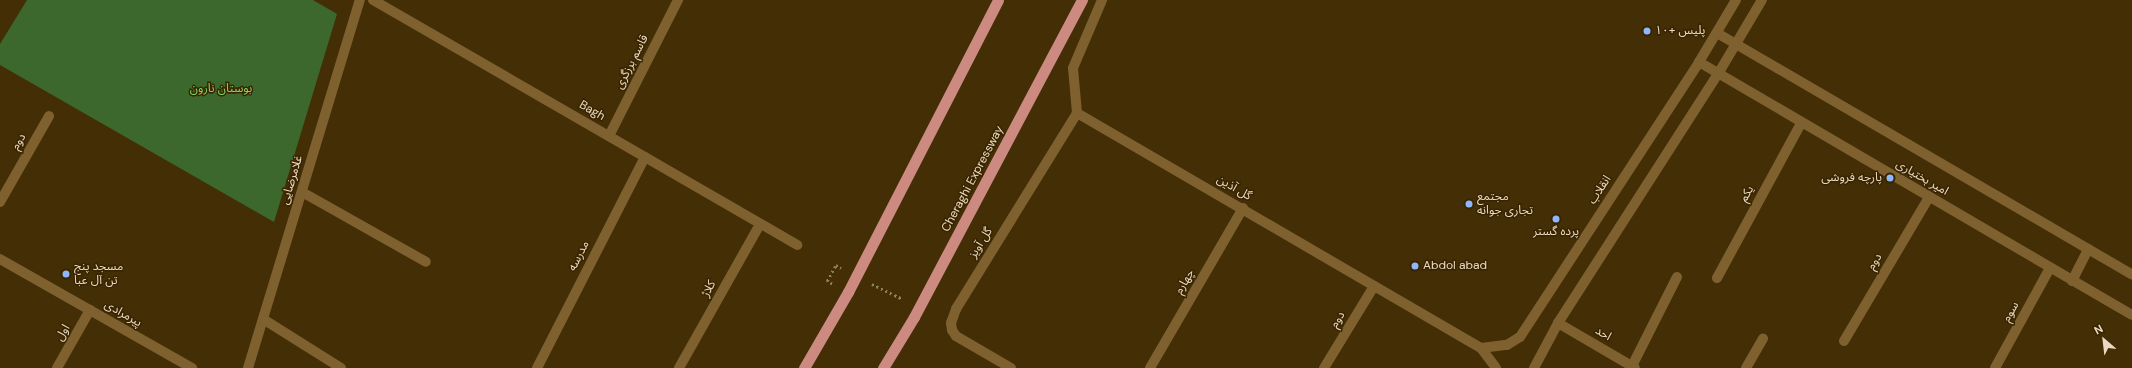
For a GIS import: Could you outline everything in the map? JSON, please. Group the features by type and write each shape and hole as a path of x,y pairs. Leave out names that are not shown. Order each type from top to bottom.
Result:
{"highway":[{"path":"804,368 848,292 998,0"},
{"name":"Cheraghi Expressway","path":"883,368 914,317 1082,0"}],"street":[{"name":"غلامرضایی","path":"248,368 360,0"},
{"name":"Bagh","path":"373,0 797,245"},
{"name":"قاسم برزگری","path":"609,136 678,0"},
{"path":"1076,113 1072,68 1102,0"},
{"name":"انقلاب","path":"1481,348 1507,345 1520,337 1717,33 1736,0"},
{"path":"1534,368 1558,323 1718,74 1762,0"},
{"name":"امیر بختیاری","path":"1717,33 2132,275"},
{"name":"امیر بختیاری","path":"1698,62 2132,315"},
{"name":"گل آذین","path":"1076,113 1243,208 1481,348"},
{"name":"گل آویز","path":"1011,368 956,336 952,330 951,323 956,309 1076,113"},
{"name":"دوم","path":"0,202 49,116"},
{"name":"یکم","path":"1717,278 1801,123"},
{"name":"مدرسه","path":"537,368 644,157"},
{"path":"302,192 426,262"},
{"name":"دوم","path":"1844,341 1929,197"},
{"name":"چهارم","path":"1150,368 1243,208"},
{"name":"کلاژ","path":"679,368 760,224"},
{"path":"2072,281 2088,249"},
{"name":"پیرمرادی","path":"0,259 192,368"},
{"name":"سوم","path":"1995,368 2050,268"},
{"path":"1633,367 1677,277"},
{"name":"دوم","path":"1324,368 1374,286"},
{"name":"اول","path":"58,368 90,310"},
{"path":"263,319 341,368"},
{"name":"احد","path":"1558,323 1633,367"},
{"path":"1746,368 1762,339"},
{"path":"1481,348 1496,368"}],"path":[{"path":"828,281 836,265 843,269"},
{"path":"869,282 910,302"}],"green space":[{"name":"بوستان نارون","path":"27,0 313,0 337,14 274,222 0,65 0,44"}],"place":[{"name":"پلیس +۱۰","path":"1647,31"},
{"name":"پارچه فروشی","path":"1890,178"},
{"name":"مجتمع تجاری جوانه","path":"1469,204"},
{"name":"پرده گستر","path":"1556,219"},
{"name":"Abdol abad","path":"1415,266"},
{"name":"مسجد پنج تن آل عبا","path":"66,274"}]}
